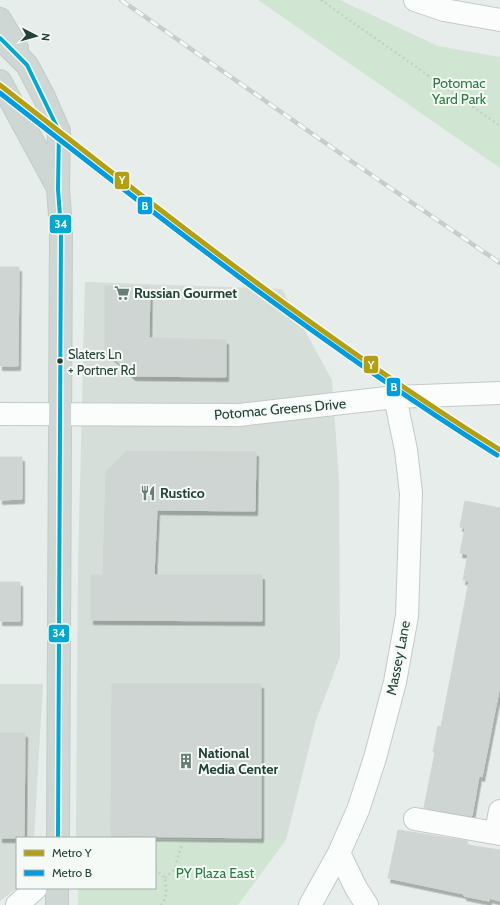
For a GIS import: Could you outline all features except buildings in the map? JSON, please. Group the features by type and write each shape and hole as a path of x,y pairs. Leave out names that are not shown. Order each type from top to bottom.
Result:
{"main road":[{"path":"0,19 44,97 59,131 58,189 61,229 58,837"},
{"path":"0,38 27,65"},
{"path":"0,81 58,189"},
{"path":"57,889 57,905"}],"street":[{"path":"415,0 444,10 500,20"},
{"name":"Potomac Greens Drive","path":"0,414 239,415 395,397 500,393"},
{"name":"Massey Lane","path":"310,905 339,853 358,810 375,758 395,682 407,616 411,492 406,450 395,397"},
{"path":"415,819 498,834 500,812"},
{"path":"339,853 356,888 367,905"},
{"path":"17,905 35,889"}],"path":[{"path":"321,0 500,126"},
{"path":"165,878 174,870 182,844"},
{"path":"156,870 165,878 167,890 164,901 161,905"}],"shaded area":[{"path":"85,282 282,289 332,380 339,480 340,657 316,720 286,840 76,837 78,566"},
{"path":"0,684 43,684 34,837 16,837 16,889 0,901"}],"green space":[{"name":"Potomac Yard Park","path":"258,0 340,0 438,46 500,57 500,168"},
{"name":"PY Plaza East","path":"156,840 286,840 238,905 78,905 78,889 156,889"}],"railway":[{"path":"121,0 500,263"}],"metro line":[{"name":"Y","path":"0,85 183,228 307,320 371,365 500,450"},
{"name":"B","path":"0,93 121,188 306,326 368,370 497,455"}],"transit line":[{"name":"34","path":"0,38 27,65 59,131 58,189 61,229 58,837"}],"place":[{"name":"Russian Gourmet","path":"122,293"},
{"name":"Slaters Ln + Portner Rd","path":"60,361"},
{"name":"Rustico","path":"148,493"},
{"name":"National Media Center","path":"186,761"}]}
